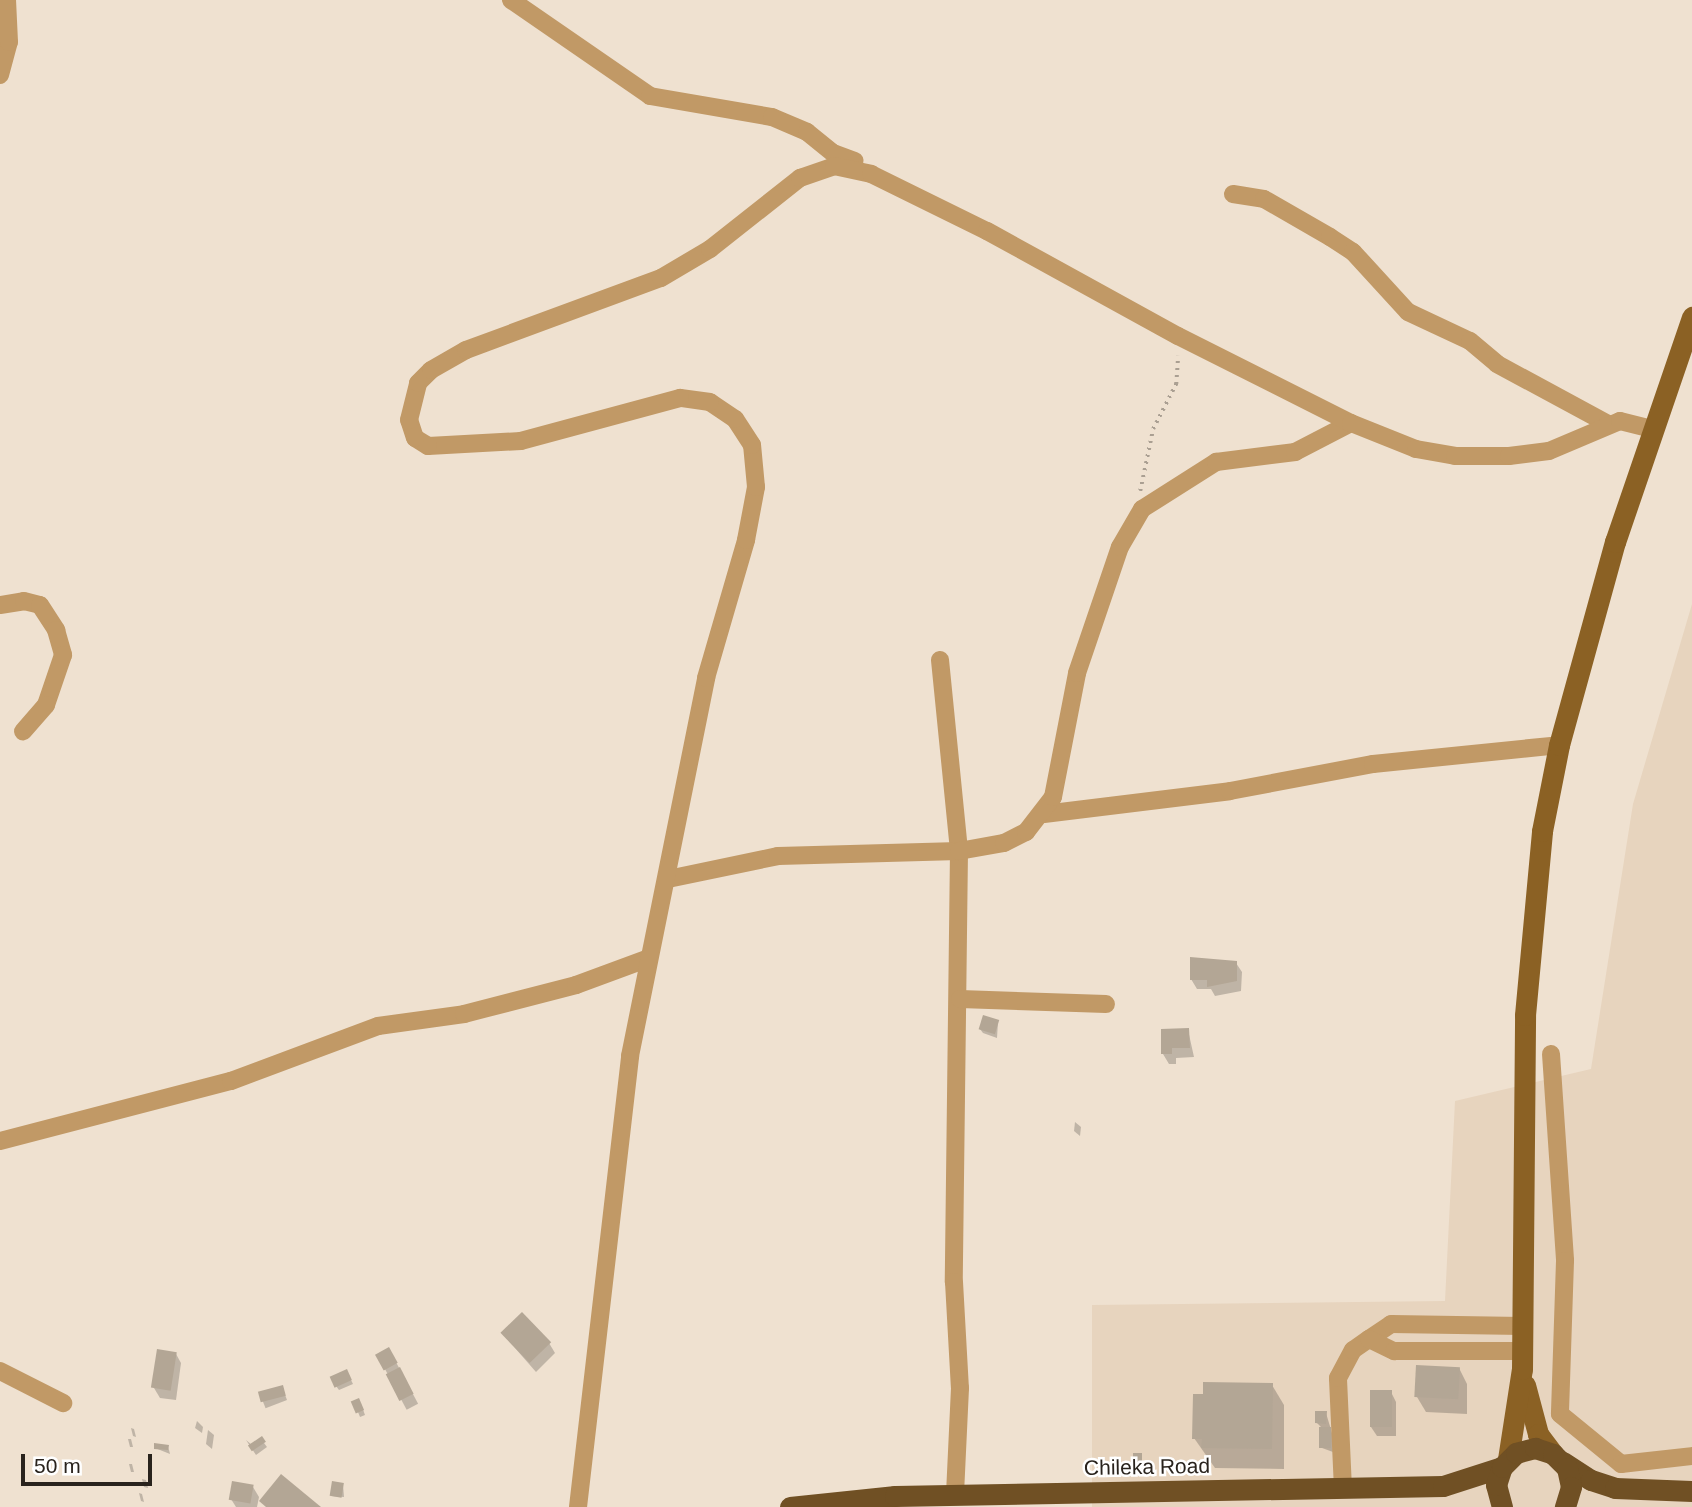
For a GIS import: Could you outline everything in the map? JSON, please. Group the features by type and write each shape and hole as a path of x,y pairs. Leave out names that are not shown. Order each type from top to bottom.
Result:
{"highway":[{"name":"Chileka Road","path":"790,1507 955,1495 1443,1486 1505,1463 1535,1448 1557,1457"},
{"path":"1557,1457 1591,1480 1615,1488 1692,1491"},
{"path":"1557,1457 1571,1488 1565,1507"},
{"path":"1502,1507 1496,1485 1505,1463"}],"main road":[{"path":"1505,1463 1521,1360 1523,1326 1528,963 1542,831 1559,746 1615,542 1692,317"},
{"path":"1521,1360 1538,1434 1557,1457"}],"street":[{"path":"0,75 9,42 7,0"},
{"path":"511,0 650,96 772,117 807,132 871,174 987,231 1178,336 1351,423 1416,449 1455,456 1509,456 1549,451 1620,421 1652,429"},
{"path":"578,1507 601,1332 619,1132 649,958 668,878 706,678 756,487 752,445 735,419 710,402 680,398 650,402 585,426 522,440 428,446 415,438 409,420 411,404 418,383 446,359 661,278 710,249 817,169 848,167 871,174"},
{"path":"1233,194 1264,199 1330,237 1353,252 1408,312 1470,341 1497,364 1608,424"},
{"path":"668,878 778,856 959,851 1004,843 1026,832 1044,814 1059,779 1071,705 1087,642 1120,547 1142,509 1216,462 1295,452 1351,423"},
{"path":"0,605 33,601 40,606 56,630 63,655 46,705 23,731"},
{"path":"940,660 959,851 960,999 954,1257 960,1413 955,1495"},
{"path":"1044,814 1254,788 1373,764 1559,746"},
{"path":"0,1141 231,1081 378,1026 464,1014 576,985 649,958"},
{"path":"960,999 1106,1004"},
{"path":"1551,1054 1565,1261 1560,1414 1621,1464 1692,1456"},
{"path":"1343,1489 1338,1378 1353,1350 1391,1324 1523,1326"},
{"path":"1369,1339 1394,1351 1521,1360"},
{"path":"0,1371 63,1403"}],"path":[{"path":"1142,509 1139,485 1145,455 1156,422 1176,384 1178,336"}],"shaded area":[{"path":"1692,604 1692,1507 1092,1507 1092,1305 1445,1301 1455,1101 1591,1069 1633,804"}],"building":[{"path":"1190,957 1237,961 1237,981 1207,987 1207,980 1190,980"},
{"path":"983,1015 999,1020 995,1034 979,1029"},
{"path":"1189,1028 1190,1048 1172,1048 1172,1054 1161,1054 1161,1029"},
{"path":"522,1312 551,1342 530,1363 500,1333"},
{"path":"389,1347 398,1363 384,1371 375,1355"},
{"path":"157,1349 177,1352 171,1391 151,1388"},
{"path":"1416,1365 1460,1367 1458,1399 1414,1397"},
{"path":"400,1367 414,1394 399,1401 386,1374"},
{"path":"347,1369 352,1380 335,1388 330,1377"},
{"path":"1203,1382 1273,1383 1272,1449 1201,1448 1202,1439 1192,1439 1193,1394 1203,1394"},
{"path":"283,1385 286,1396 261,1402 258,1392"},
{"path":"1370,1390 1392,1390 1392,1427 1370,1427"},
{"path":"359,1398 364,1410 356,1413 351,1402"},
{"path":"1315,1411 1327,1411 1326,1424 1315,1423"},
{"path":"1319,1427 1331,1427 1331,1448 1319,1448"},
{"path":"262,1436 266,1442 252,1451 248,1446"},
{"path":"154,1443 169,1445 168,1450 154,1449"},
{"path":"1133,1453 1142,1453 1142,1465 1133,1465"},
{"path":"281,1474 321,1507 266,1507 259,1501"},
{"path":"232,1481 254,1485 250,1504 229,1500"},
{"path":"332,1481 344,1483 342,1498 330,1496"}]}
